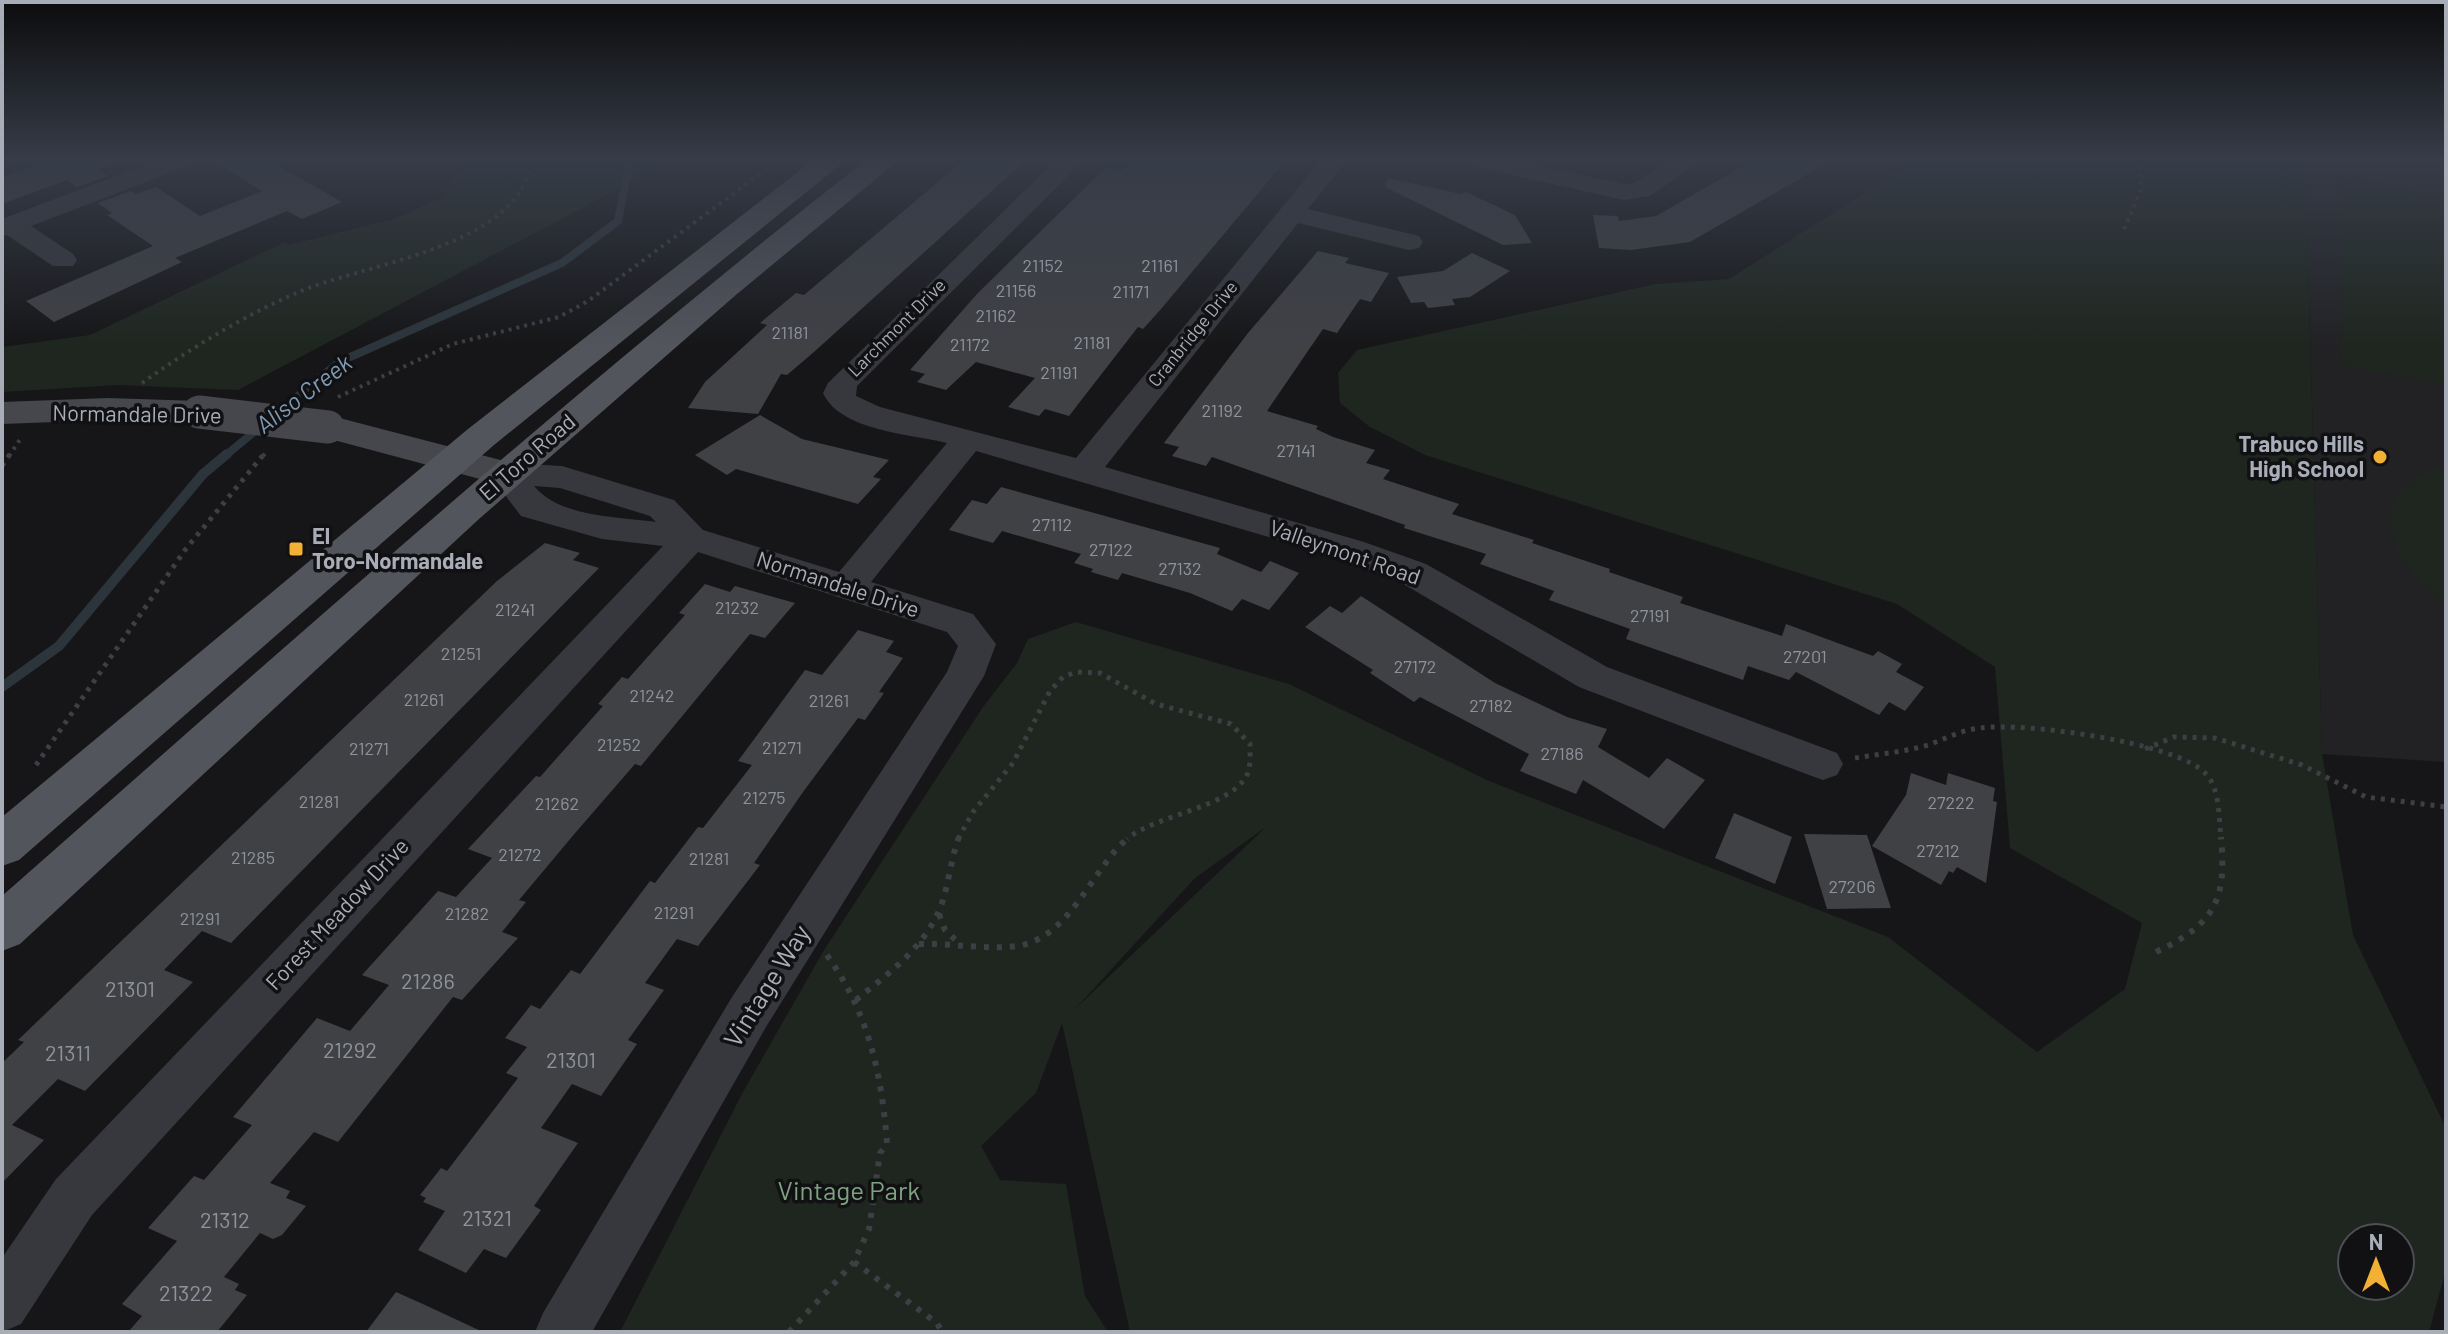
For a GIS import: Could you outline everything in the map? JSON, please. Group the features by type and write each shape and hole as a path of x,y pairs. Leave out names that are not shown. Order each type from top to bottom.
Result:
{"main road":[{"name":"El Toro Road","path":"2,846 455,460 753,222"},
{"name":"El Toro Road","path":"2,928 349,611 725,287 806,222"}],"street":[{"name":"Larchmont Drive","path":"843,402 839,393 843,383 1007,222"},
{"name":"Cranbridge Drive","path":"1084,471 1283,222"},
{"path":"1328,222 1409,242"},
{"path":"6,227 63,260"},
{"name":"Valleymont Road","path":"843,402 870,415 969,438 1352,550 1413,573 1593,677 1823,764"},
{"name":"Normandale Drive","path":"2,413 108,409 199,412 328,427 506,474 533,508 602,527 691,538 960,623 977,644"},
{"path":"848,586 969,438"},
{"name":"Forest Meadow Drive","path":"2,1305 74,1197 691,538"},
{"name":"Vintage Way","path":"562,1332 798,937 965,676 977,644"}],"path":[{"path":"108,409 188,350 257,313 323,282 462,236 485,222"},
{"path":"2124,229 2127,222"},
{"path":"856,1000 919,944 938,913 958,839 967,821 1014,762 1048,692 1063,677 1084,670 1108,674 1158,705 1231,724 1245,736 1251,752 1247,775 1234,789 1209,803 1164,818 1135,832 1110,852 1053,930 1030,943 993,948 919,944"},
{"path":"1823,764 1928,744 1947,734 1986,726 2067,730 2182,758 2207,774 2215,798 2226,872 2215,905 2193,933 2156,952"},
{"path":"2144,750 2174,737 2215,738 2302,765 2366,797 2446,807"},
{"path":"938,913 945,930 960,944"},
{"path":"789,1332 854,1262 869,1229 878,1186 880,1153 887,1144 879,1067 856,1000 828,955 798,937"},
{"path":"854,1262 937,1323 942,1332"},
{"path":"933,1332 937,1323"}],"shaded area":[{"name":"Trabuco Hills High School","path":"2307,222 2446,222 2446,762 2322,754"}],"green space":[{"path":"381,222 555,222 238,390 118,385 2,392 2,347 90,335 285,242 289,245"},
{"name":"Vintage Park","path":"1819,222 2307,222 2322,754 2353,935 2446,1128 2446,1269 2429,1332 1130,1332 1062,1023 1036,1093 981,1146 1000,1180 1066,1184 1085,1296 1108,1332 620,1332 743,1092 824,950 983,707 1017,663 1028,639 1076,622 1289,684 1489,781 1888,937 2037,1052 2125,989 2142,923 2010,848 1995,667 1897,604 1425,455 1370,427 1340,403 1338,373 1357,350 1656,284 1729,279","holes":["1266,827 1075,1009 1195,878"]},
{"path":"2339,222 2446,222 2446,384 2342,366"},
{"path":"2446,465 2446,607 2411,572 2399,554 2390,521 2393,506 2411,481"}],"building":[{"path":"118,222 260,222 175,258 182,262 54,322 26,301 153,246"},
{"path":"890,222 957,222 814,352 787,375 781,374 758,414 688,408 705,382 767,325 760,323 796,293 804,295"},
{"path":"1050,222 1234,222 1143,329 1138,327 1069,416 1045,409 1039,416 1008,407 1035,378 976,362 946,390 917,382 925,374 910,370 977,294"},
{"path":"1457,222 1519,222 1532,243 1503,245"},
{"path":"1594,222 1724,222 1690,242 1631,250 1599,248"},
{"path":"1318,251 1349,258 1345,263 1389,273 1371,302 1360,299 1337,333 1323,329 1267,411 1318,426 1316,429 1333,437 1375,450 1366,463 1390,470 1383,479 1459,504 1452,514 1534,540 1532,543 1683,597 1680,603 1782,636 1786,624 1873,656 1878,651 1902,664 1896,672 1924,687 1905,711 1889,702 1879,715 1796,672 1789,680 1748,666 1743,680 1626,639 1630,629 1549,600 1554,591 1480,564 1486,554 1404,528 1405,525 1212,457 1206,466 1172,456 1179,447 1164,443 1248,333"},
{"path":"1472,253 1510,271 1470,297 1452,299 1455,305 1428,308 1424,302 1411,303 1397,277 1443,271"},
{"path":"760,415 802,439 889,460 873,477 881,479 858,504 736,469 727,475 695,455"},
{"path":"1001,487 1220,548 1217,554 1261,572 1270,561 1299,573 1269,610 1242,599 1232,611 1190,593 1122,573 1118,580 1091,572 1093,569 1074,563 1081,554 1002,531 993,543 949,530 972,500 987,504"},
{"path":"545,543 580,553 573,560 599,568 231,943 202,931 164,970 193,982 85,1091 58,1079 12,1125 44,1140 2,1183 2,1063 24,1042 18,1040 497,581"},
{"path":"705,584 730,592 735,586 795,603 765,638 750,634 641,766 635,764 576,832 519,900 526,902 502,932 518,938 462,1000 453,997 338,1142 314,1132 270,1183 290,1191 286,1198 306,1206 282,1235 273,1239 260,1233 224,1277 239,1284 235,1290 247,1295 217,1332 128,1332 142,1316 122,1304 177,1241 148,1228 194,1176 204,1180 252,1125 233,1117 317,1018 350,1031 389,985 362,975 438,891 456,897 492,858 468,849 536,776 540,777 603,706 598,704 622,677 628,679 685,615 679,613"},
{"path":"1361,596 1495,683 1567,717 1607,729 1598,747 1649,778 1667,758 1705,780 1664,829 1583,780 1576,794 1520,771 1529,754 1420,697 1414,702 1370,673 1373,670 1305,627 1330,606 1342,613"},
{"path":"858,630 894,641 886,652 903,658 879,692 884,693 865,720 858,718 803,792 754,863 760,865 698,946 677,939 645,983 664,990 628,1040 637,1044 601,1096 572,1084 541,1128 578,1143 534,1206 541,1210 506,1258 484,1249 466,1273 418,1250 445,1211 423,1202 426,1198 420,1195 441,1168 447,1171 518,1078 506,1073 527,1047 505,1038 531,1005 540,1009 571,970 580,974 650,881 655,883 752,765 738,761 805,670 822,675"},
{"path":"1911,773 1946,785 1948,773 1995,788 1993,801 1997,802 1986,883 1957,867 1953,873 1949,871 1941,885 1872,846 1906,795"},
{"path":"1734,813 1792,837 1775,884 1715,858"},
{"path":"1804,834 1867,835 1891,908 1827,909"},
{"path":"396,1292 425,1305 483,1332 366,1332"}],"waterway":[{"name":"Aliso Creek","path":"276,414 339,362 562,263 616,222"},
{"name":"Aliso Creek","path":"225,456 260,427"},
{"name":"Aliso Creek","path":"2,687 59,646 203,474 227,454"}],"place":[{"name":"Trabuco Hills High School","path":"2380,457"},
{"name":"El Toro-Normandale","path":"296,549"}]}
